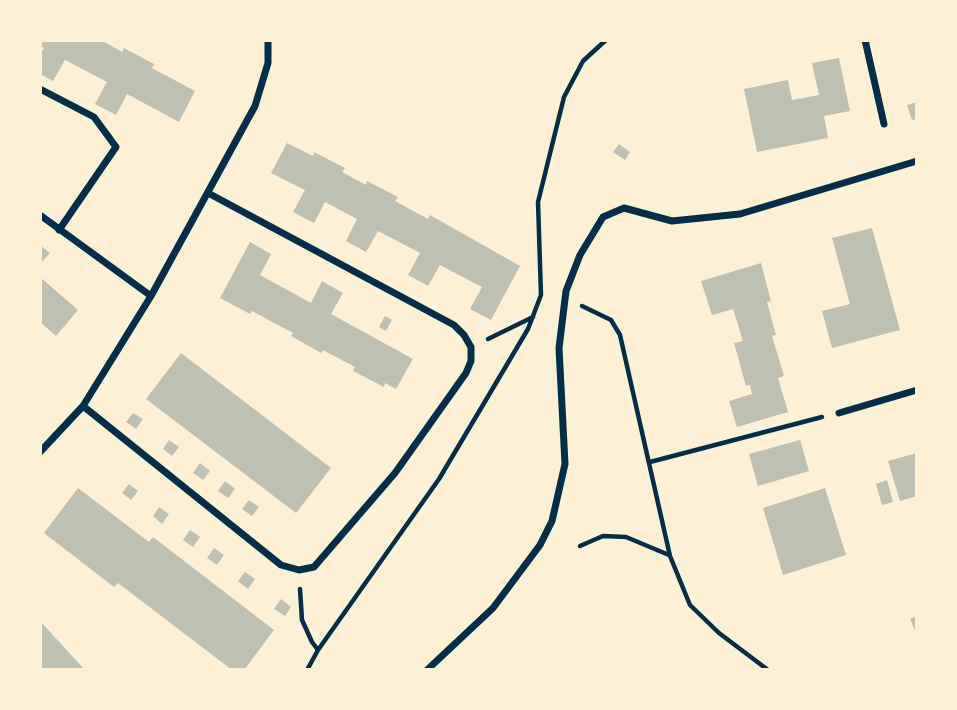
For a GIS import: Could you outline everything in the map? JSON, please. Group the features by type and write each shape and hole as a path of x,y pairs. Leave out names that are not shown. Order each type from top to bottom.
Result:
{"street":[{"path":"40,452 83,406 151,296 208,193 256,106 268,63 268,40"},
{"path":"865,40 884,124"},
{"path":"40,89 94,117 116,147 59,230"},
{"path":"427,670 493,608 540,545 552,521 565,464 559,348 565,301 580,255 603,217 624,208 672,220 740,215 917,161"},
{"path":"83,406 281,565 299,570 314,567 395,473 466,373 471,360 471,346 454,326 208,193"},
{"path":"40,215 151,296"},
{"path":"839,412 917,390"}],"path":[{"path":"307,670 318,650 439,479 528,329 541,295 538,202 564,97 583,61 606,40"},
{"path":"541,295 589,307 611,320 620,335 670,555 690,605 719,634 768,670"},
{"path":"471,346 533,317"},
{"path":"650,462 839,412"},
{"path":"580,546 603,536 626,537 670,555"},
{"path":"299,570 300,612 318,650"}],"building":[{"path":"40,40 101,40 122,52 124,48 154,64 152,68 195,91 179,122 127,94 116,115 95,104 107,82 65,60 53,81 40,74 40,55 44,48 40,46"},
{"path":"839,58 850,111 824,116 828,138 757,152 744,89 788,80 792,100 819,95 812,63"},
{"path":"917,102 917,119 912,120 907,105"},
{"path":"287,143 313,156 314,152 345,168 342,172 398,197 395,201 428,219 430,215 520,266 491,320 470,309 482,287 440,265 428,286 408,275 420,253 378,231 366,252 346,241 357,219 325,202 314,223 293,212 305,190 271,173"},
{"path":"619,144 630,152 625,160 613,152"},
{"path":"872,228 900,330 832,348 822,311 850,304 832,238"},
{"path":"250,242 271,254 260,275 311,303 322,281 343,293 331,314 413,359 396,389 385,383 384,387 353,371 355,367 323,350 321,353 291,336 293,333 252,311 250,314 220,298"},
{"path":"40,245 50,253 40,264"},
{"path":"761,263 771,301 767,302 776,335 772,336 784,376 778,378 788,412 737,427 729,401 752,394 750,385 746,386 734,343 743,341 733,309 712,315 701,281"},
{"path":"40,277 78,310 56,336 40,322"},
{"path":"385,316 392,320 386,331 379,327"},
{"path":"181,353 331,468 296,513 146,399"},
{"path":"133,413 143,419 136,429 126,422"},
{"path":"169,440 179,447 172,456 163,449"},
{"path":"800,440 809,471 758,486 749,454"},
{"path":"917,453 917,496 900,501 888,461"},
{"path":"200,463 210,471 203,480 193,473"},
{"path":"887,480 893,502 882,505 876,484"},
{"path":"225,481 235,489 228,498 218,491"},
{"path":"129,484 138,491 131,500 122,493"},
{"path":"78,488 149,542 153,537 274,630 244,670 232,670 118,583 114,587 44,533"},
{"path":"825,488 846,555 783,575 763,508"},
{"path":"249,500 259,507 252,516 242,509"},
{"path":"159,507 169,514 162,524 153,516"},
{"path":"190,530 200,537 193,547 183,540"},
{"path":"214,548 224,555 217,565 207,558"},
{"path":"245,572 255,579 248,589 238,581"},
{"path":"281,599 291,607 285,616 274,609"},
{"path":"917,616 917,635 910,619"},
{"path":"40,621 85,670 40,670"}]}
